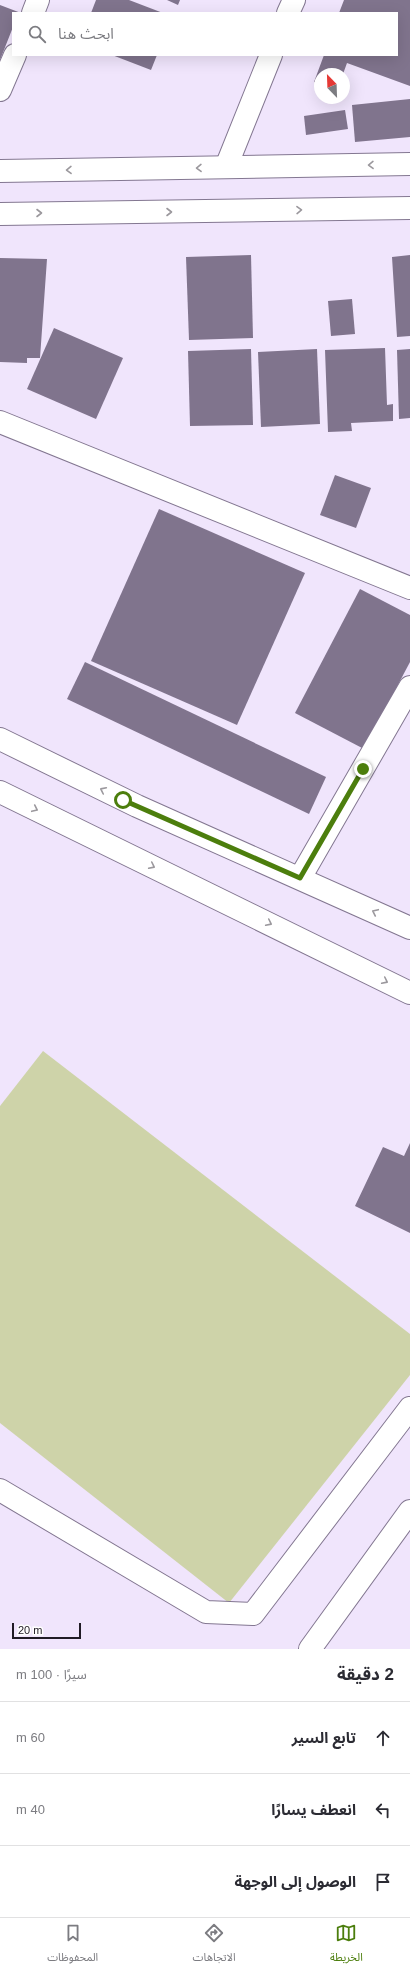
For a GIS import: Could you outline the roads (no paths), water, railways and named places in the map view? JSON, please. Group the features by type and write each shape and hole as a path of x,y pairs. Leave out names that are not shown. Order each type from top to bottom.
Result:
{"street":[{"path":"33,12 38,0"},
{"path":"288,12 294,0"},
{"path":"0,90 15,56"},
{"path":"226,167 271,56"},
{"path":"0,171 410,164"},
{"path":"0,214 410,208"},
{"path":"0,422 410,588"},
{"path":"300,878 410,687"},
{"path":"0,739 137,806 410,928"},
{"path":"0,792 410,993"},
{"path":"0,1490 206,1612 253,1614 410,1408"},
{"path":"310,1649 410,1511"}]}
